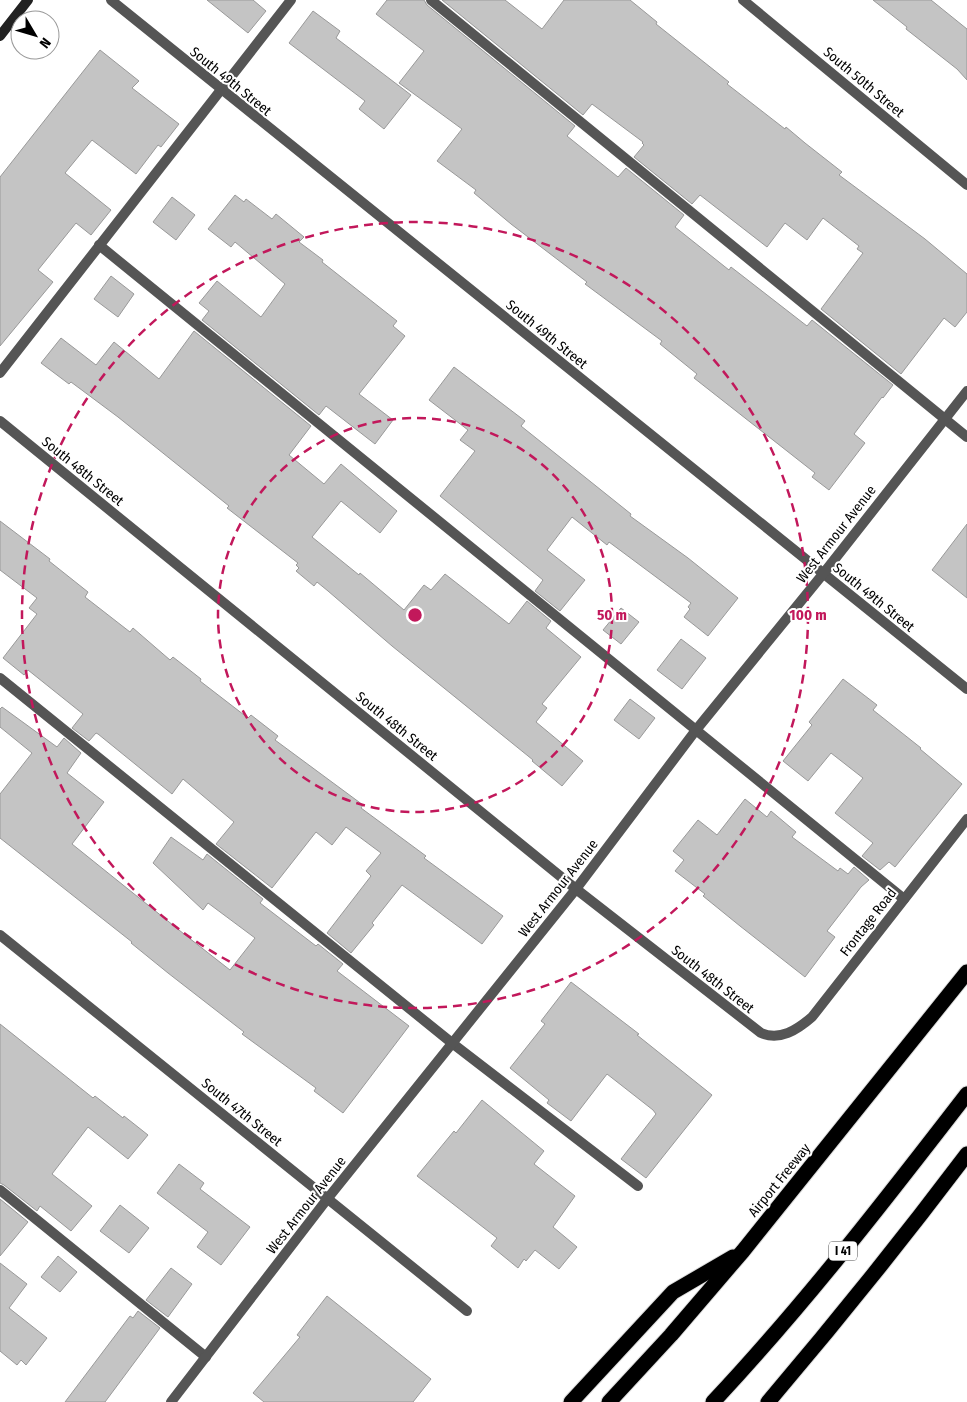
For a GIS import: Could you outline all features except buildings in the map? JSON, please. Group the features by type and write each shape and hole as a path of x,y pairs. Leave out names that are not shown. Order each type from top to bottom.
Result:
{"highway":[{"name":"Airport Freeway","path":"609,1402 671,1335 743,1251 967,972"},
{"name":"I 41","path":"713,1402 749,1363 875,1213 967,1094"},
{"path":"768,1402 825,1336 919,1218 967,1154"},
{"path":"571,1402 673,1292 743,1251"}],"main road":[{"path":"0,36 28,0"}],"street":[{"name":"South 49th Street","path":"110,0 967,689"},
{"path":"0,373 291,0"},
{"path":"431,0 967,437"},
{"name":"South 50th Street","path":"743,0 967,185"},
{"path":"99,245 904,899"},
{"name":"West Armour Avenue","path":"171,1402 328,1198 576,889 696,730 823,574 967,391"},
{"name":"South 48th Street","path":"0,421 576,889 761,1033 771,1037 784,1034"},
{"path":"0,678 452,1043 638,1186"},
{"name":"Frontage Road","path":"784,1034 807,1021 816,1011 967,819"},
{"name":"South 47th Street","path":"0,935 467,1311"},
{"path":"0,1190 206,1357"}]}
